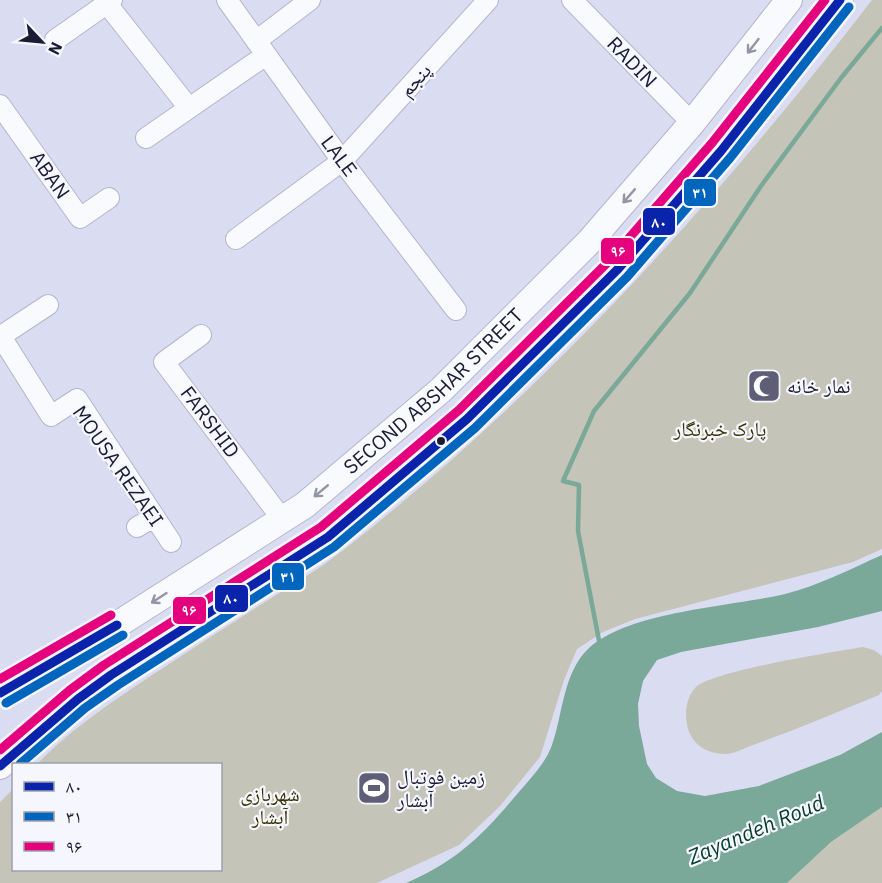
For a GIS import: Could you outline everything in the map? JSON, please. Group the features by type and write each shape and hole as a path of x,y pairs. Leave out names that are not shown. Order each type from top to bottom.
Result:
{"main road":[{"name":"SECOND ABSHAR STREET","path":"0,693 90,642 304,505 441,390 590,242 692,123 789,0"},
{"name":"SECOND ABSHAR STREET","path":"0,766 78,699 111,675 328,537 467,419 618,269 721,151 840,0"},
{"path":"0,747 78,699"}],"street":[{"name":"LALE","path":"227,0 342,161 456,310"},
{"path":"146,138 189,108 261,48 310,0"},
{"name":"پنجم","path":"236,239 342,161 488,0"},
{"name":"RADIN","path":"572,0 692,123"},
{"path":"55,40 108,1 189,108"},
{"name":"ABAN","path":"0,105 80,218 109,198"},
{"path":"0,336 48,305"},
{"name":"FARSHID","path":"201,335 164,362 282,519"},
{"name":"MOUSA REZAEI","path":"0,336 51,416 77,399 171,542"},
{"path":"137,527 154,517"}],"green space":[{"name":"پارک خبرنگار","path":"872,0 882,0 882,549 853,562 635,619 603,632 577,649 564,680 540,757 500,806 459,845 377,883 0,883 0,802 12,790 12,871 222,871 222,763 38,763 73,731 113,702 306,576 420,488 559,359 626,290 753,148"},
{"path":"863,647 874,650 882,656 882,691 879,695 729,754 704,749 695,742 689,732 686,721 687,703 695,688 705,682 774,663"},
{"path":"882,807 882,883 787,883 831,842"}],"water":[{"name":"Zayandeh Roud","path":"882,555 882,611 818,627 681,652 657,660 643,681 638,704 639,726 647,764 656,778 677,791 705,796 759,786 840,755 882,732 882,807 831,842 787,883 406,883 440,866 468,846 493,822 533,776 552,745 574,669 589,648 607,636 629,626 682,612 797,591"}],"waterway":[{"path":"600,646 578,531 579,485 563,481 594,411 690,293 761,186 841,78 882,28"}],"transit line":[{"name":"۹۶","path":"0,750 70,690 104,665 321,527 459,410 609,261 712,143 825,0"},
{"name":"۸۰","path":"0,766 78,699 111,675 328,537 467,419 618,269 721,151 840,0"},
{"name":"۳۱","path":"21,763 85,708 118,685 334,547 475,428 627,277 730,158 849,7"},
{"name":"۹۶","path":"0,679 111,615"},
{"name":"۸۰","path":"0,693 117,625"},
{"name":"۳۱","path":"6,703 123,635"}],"place":[{"name":"نمار خانه","path":"764,386"},
{"name":"زمین فوتبال آبشار","path":"374,788"}],"park label":[{"name":"شهربازی آبشار","path":"270,806"}]}
